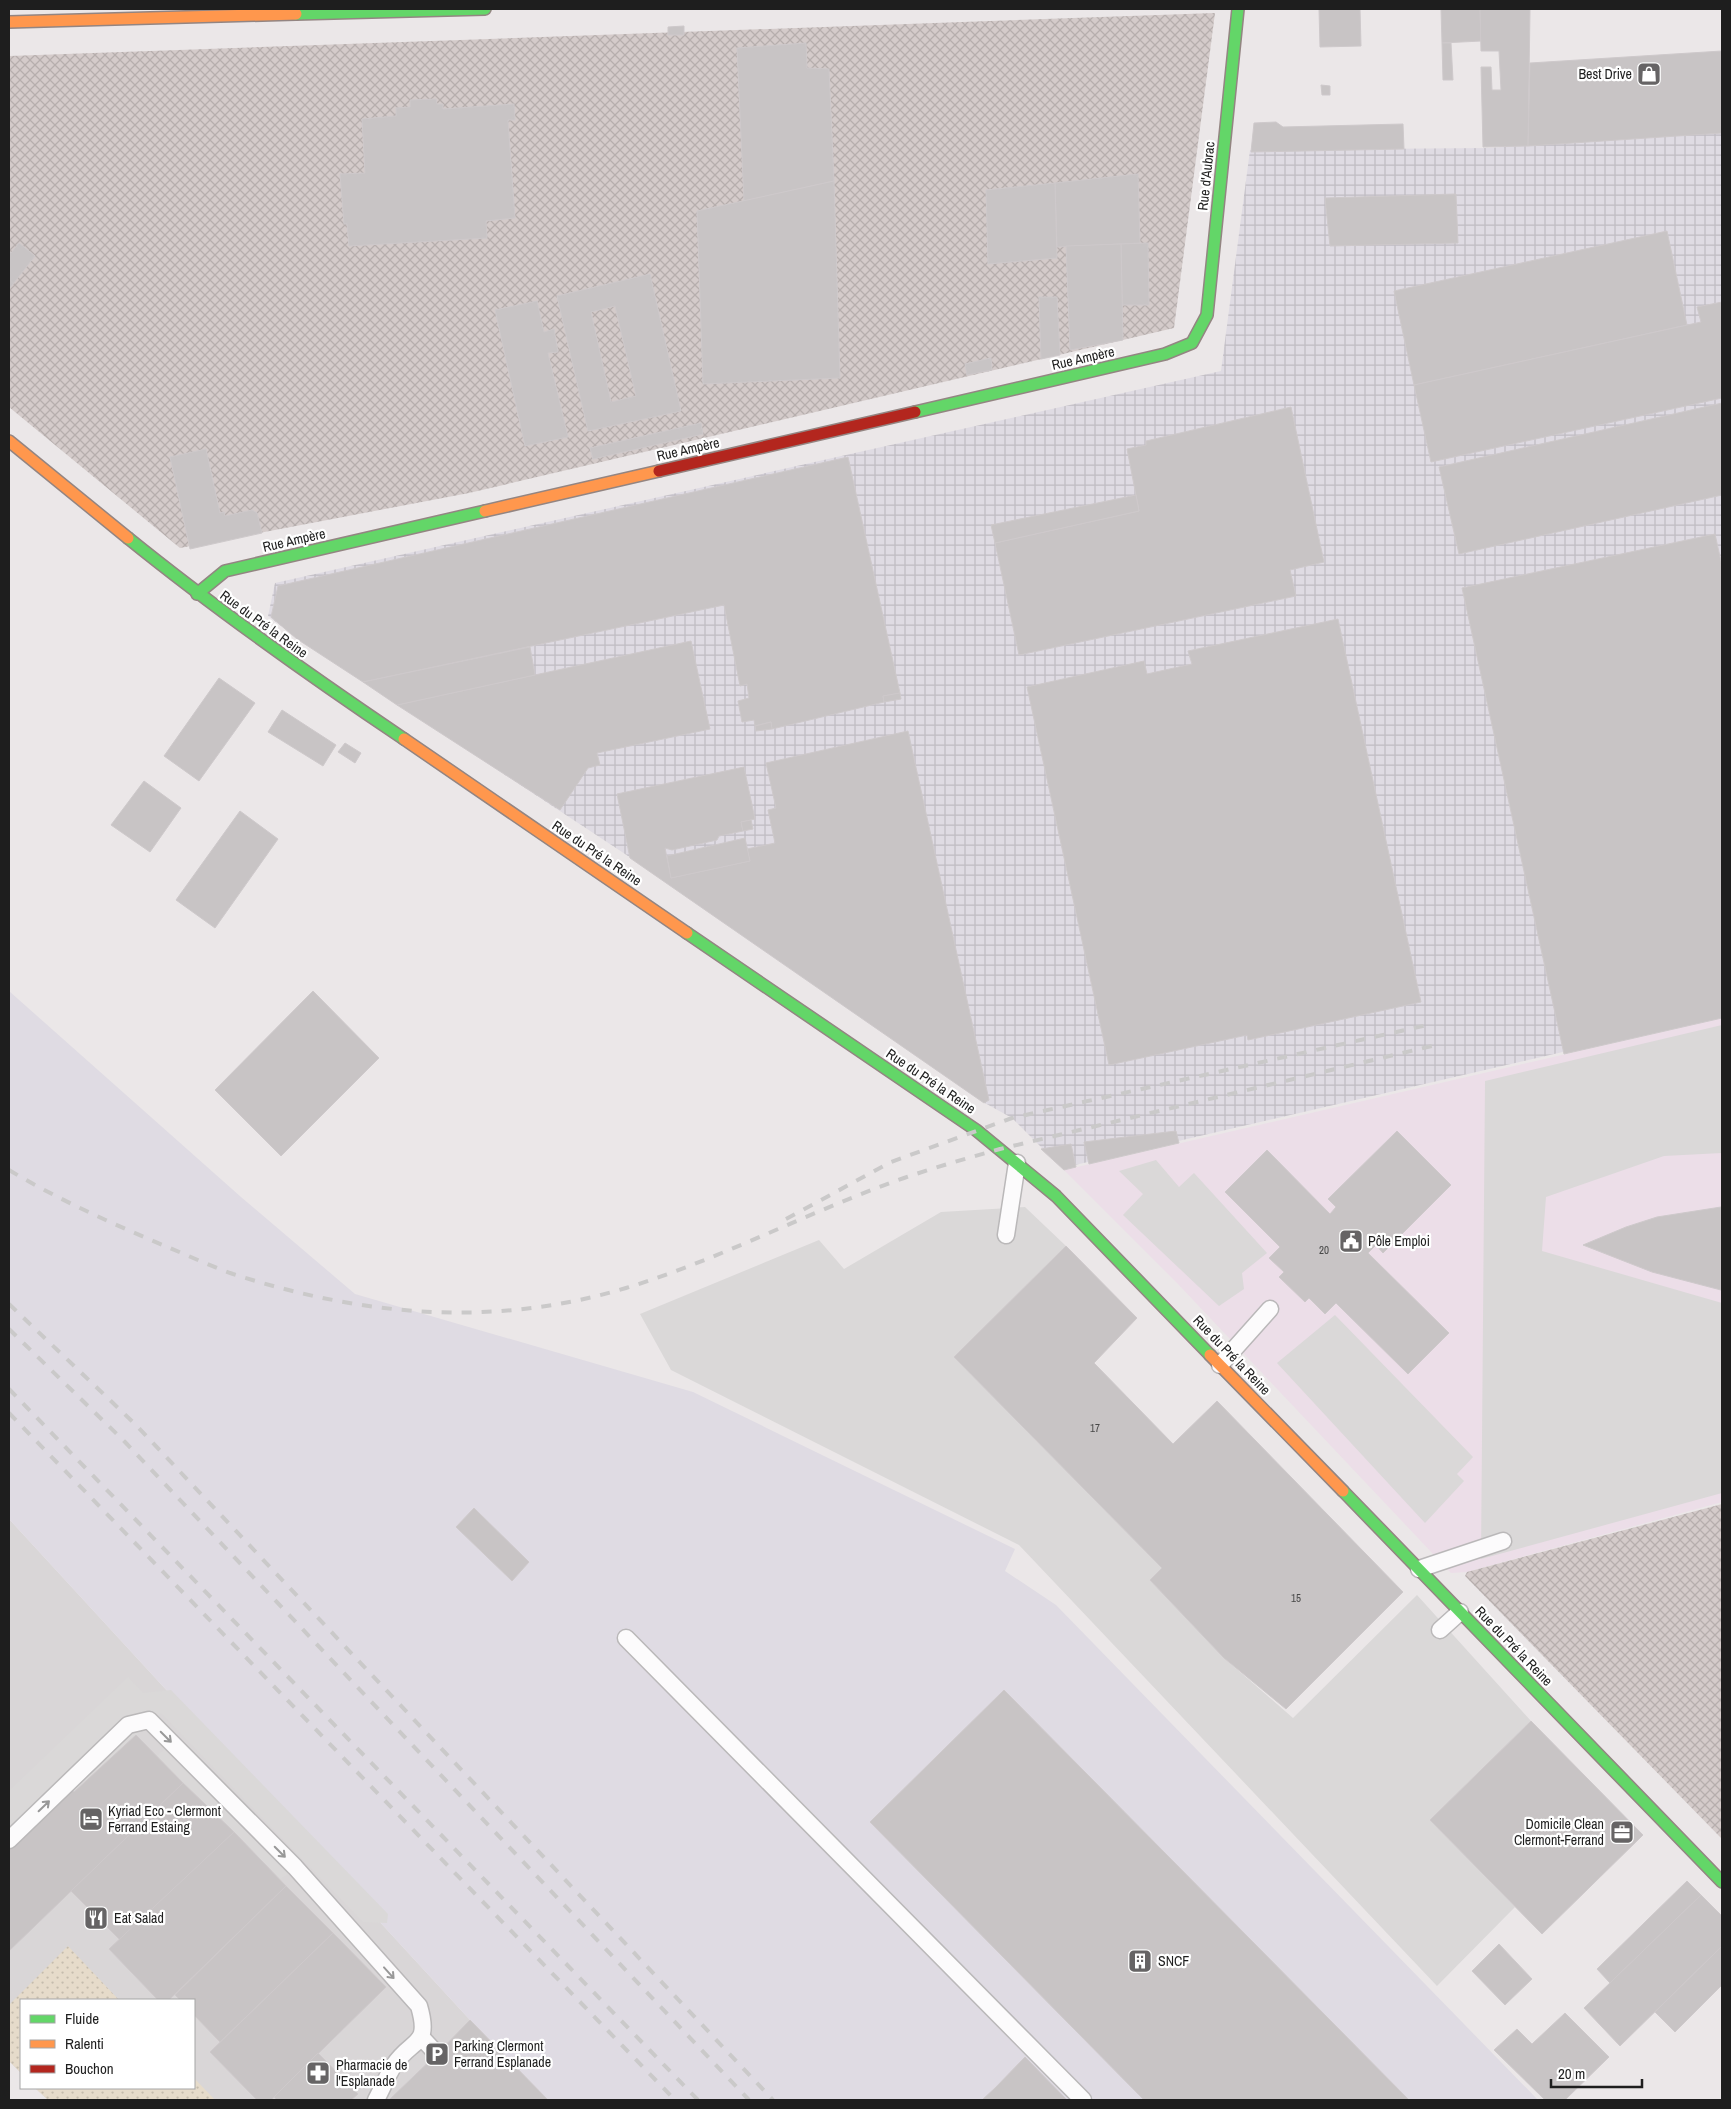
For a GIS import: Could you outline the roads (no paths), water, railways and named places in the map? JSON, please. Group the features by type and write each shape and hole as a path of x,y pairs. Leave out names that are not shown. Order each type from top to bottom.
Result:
{"main road":[{"path":"9,22 375,10 485,9"},
{"name":"Rue d'Aubrac","path":"1192,344 1207,315 1238,9"},
{"name":"Rue Ampère","path":"197,594 225,571 1165,354 1192,344"},
{"name":"Rue du Pré la Reine","path":"9,441 197,594 285,658 976,1130 1017,1163 1056,1196 1722,1882"}],"lane":[{"path":"1006,1235 1017,1163"},
{"path":"1220,1365 1270,1309"},
{"path":"1419,1569 1503,1541"},
{"path":"1440,1630 1460,1612"},
{"path":"626,1638 1083,2100"},
{"path":"9,1840 128,1725 149,1720 295,1867 419,2006 423,2030 437,2054"},
{"path":"376,2100 395,2064 423,2030"}],"railway":[{"path":"786,1219 891,1162 1012,1118 1432,1024"},
{"path":"9,1170 105,1220 224,1271 282,1288 331,1300 428,1312 527,1309 576,1301 626,1288 661,1276 869,1191 964,1159 1436,1045"},
{"path":"9,1304 135,1424 773,2100"},
{"path":"9,1329 125,1442 749,2100"},
{"path":"9,1389 698,2100"},
{"path":"9,1413 675,2100"}],"place":[{"name":"Best Drive","path":"1649,74"},
{"name":"Pôle Emploi","path":"1351,1241"},
{"name":"Kyriad Eco - Clermont Ferrand Estaing","path":"91,1819"},
{"name":"Domicile Clean Clermont-Ferrand","path":"1622,1832"},
{"name":"Eat Salad","path":"96,1918"},
{"name":"SNCF","path":"1140,1961"},
{"name":"Parking Clermont Ferrand Esplanade","path":"437,2054"},
{"name":"Pharmacie de l'Esplanade","path":"318,2073"}]}
